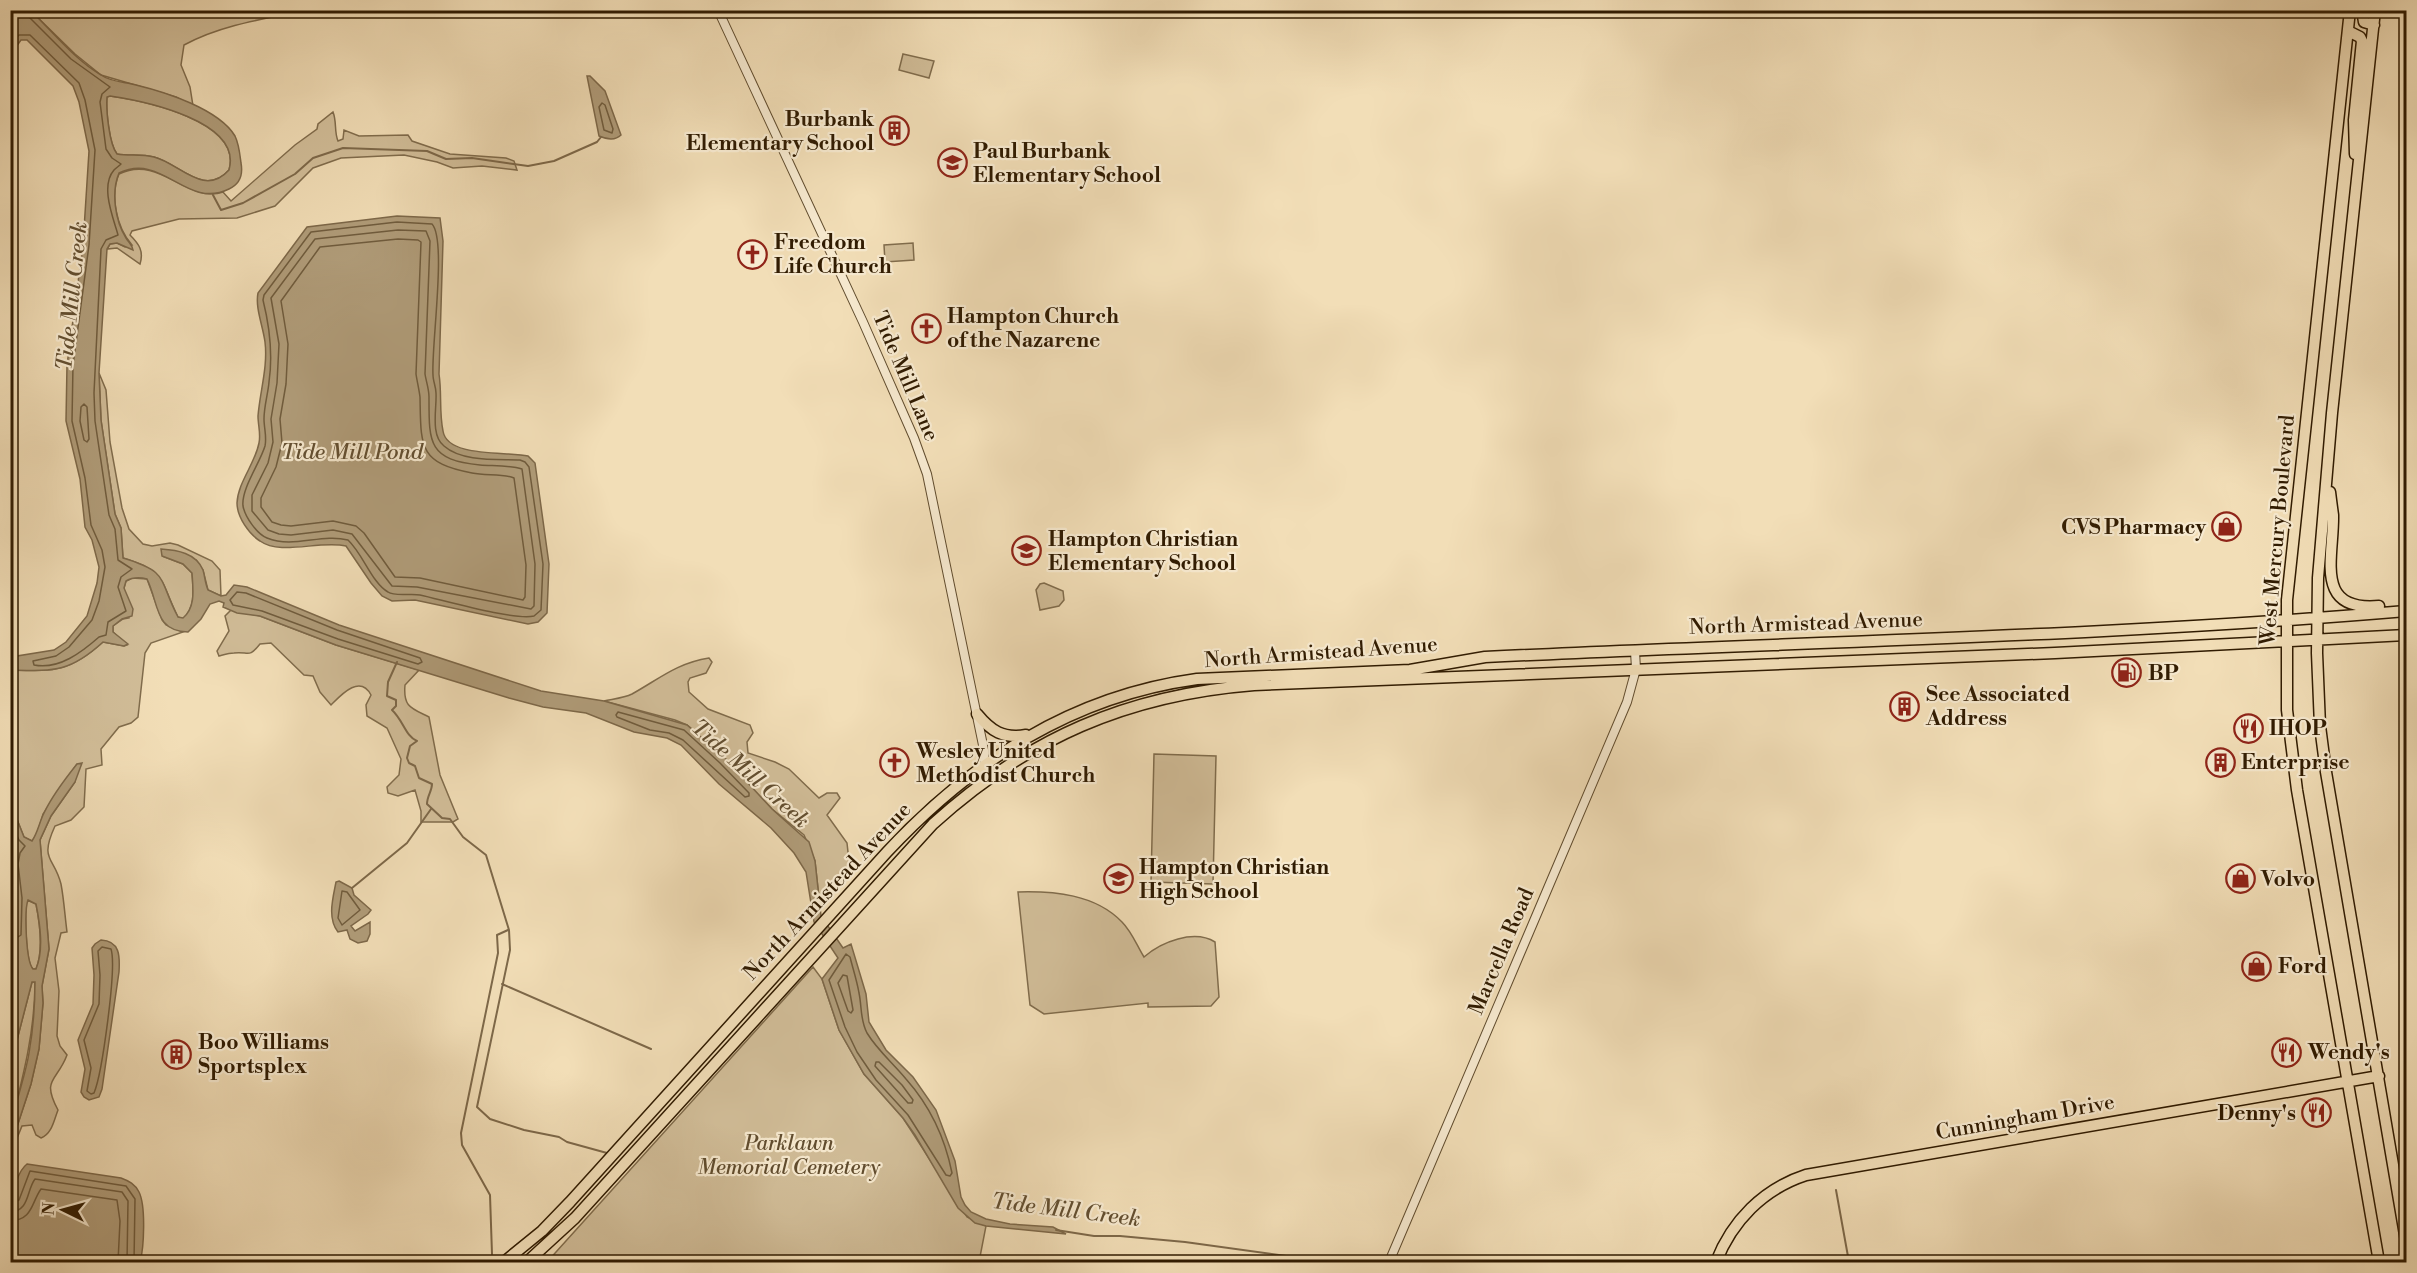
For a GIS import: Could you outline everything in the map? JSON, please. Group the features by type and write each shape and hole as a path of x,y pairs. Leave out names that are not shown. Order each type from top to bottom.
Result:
{"main road":[{"name":"West Mercury Boulevard","path":"2350,10 2293,533 2286,620 2287,710 2297,790 2379,1263"},
{"path":"2362,10 2364,22 2374,25"},
{"path":"2375,10 2327,470 2316,641 2320,726 2326,772 2406,1241"},
{"path":"2348,31 2360,37 2362,41 2354,120 2354,148 2358,175"},
{"path":"2327,470 2333,516 2329,568 2334,589 2349,603 2362,607 2406,604"},
{"name":"North Armistead Avenue","path":"504,1263 521,1250 570,1202 914,824 937,802 985,764 1032,734 1071,715 1121,696 1178,682 1222,677 1410,670 1485,657 2098,631 2316,619 2406,611"},
{"name":"North Armistead Avenue","path":"527,1263 575,1218 918,839 985,780 1046,742 1094,720 1132,707 1197,691 1254,685 2316,641 2406,635"},
{"path":"977,714 985,724 999,734 1015,737 1032,734"},
{"name":"Cunningham Drive","path":"1716,1263 1731,1233 1749,1209 1772,1191 1806,1175 2379,1076"}],"street":[{"name":"Tide Mill Lane","path":"718,10 914,438 927,474 977,714 985,764 985,780"},
{"name":"Marcella Road","path":"1389,1263 1627,702 1636,669 1635,651"}],"green space":[{"path":"31,11 304,11 227,28 184,45 181,65 190,87 193,106 176,97 101,75 75,54"},
{"path":"903,54 934,61 929,78 899,70"},
{"path":"107,97 166,109 206,126 221,138 229,153 229,170 220,178 210,181 201,180 154,157 117,154 112,143 107,110"},
{"path":"333,112 338,141 343,139 344,130 359,136 408,135 412,141 450,154 506,158 514,161 517,170 482,166 453,168 404,155 341,158 313,168 275,206 237,218 179,219 132,231 130,235 141,251 140,264 117,248 107,249 110,244 117,243 125,247 132,245 126,238 116,211 115,191 119,174 134,170 147,170 197,191 210,194 223,192 231,201 295,145 317,129 318,124"},
{"path":"913,243 914,260 885,262 884,245"},
{"path":"99,373 106,390 110,442 122,508 129,529 143,544 178,545 212,561 220,570 221,596 208,590 203,570 196,560 162,556 183,564 192,573 192,603 183,619 178,617 164,586 155,573 123,558 121,528 115,514 101,420"},
{"path":"132,578 147,579 162,620 166,625 183,632 151,643 145,653 138,717 131,723 119,727 101,749 102,765 86,769 84,807 71,820 55,826 50,837 49,858 61,884 67,932 61,933 55,958 59,991 57,1036 60,1046 67,1055 52,1081 51,1092 58,1110 50,1130 41,1138 36,1135 32,1125 22,1126 11,1153 11,1145 31,1084 39,1049 43,1003 42,986 49,949 40,840 51,816 75,782 77,764 43,814 37,834 32,841 24,837 16,817 11,813 11,670 60,668 80,660 103,642 127,645 113,632 113,626 129,618 124,588 126,581"},
{"path":"1044,583 1063,591 1064,600 1059,606 1040,610 1036,590 1040,584"},
{"path":"231,610 260,616 336,645 419,670 405,685 405,698 413,709 429,717 440,775 458,819 453,822 421,822 421,811 415,790 398,796 388,793 387,787 399,775 401,759 387,728 367,716 366,705 371,695 367,689 362,686 351,688 331,705 320,692 313,676 304,675 271,643 260,644 250,653 219,656 217,651 229,631 225,616"},
{"path":"709,658 712,662 706,673 690,678 689,692 708,709 750,725 753,733 747,742 748,753 789,769 819,798 827,793 837,793 840,798 827,815 847,843 855,869 820,907 815,861 804,835 772,809 687,725 604,701 629,695 669,672"},
{"path":"1154,754 1216,756 1213,884 1151,882"},
{"path":"1018,892 1046,892 1073,896 1099,905 1126,926 1144,957 1159,946 1178,939 1197,937 1215,942 1219,997 1211,1006 1148,1007 1148,1003 1044,1014 1030,1005"},
{"path":"27,900 36,904 39,920 41,945 36,969 33,969 28,957"},
{"name":"Parklawn Memorial Cemetery","path":"813,967 822,979 839,1030 864,1074 903,1118 967,1217 986,1226 979,1262 547,1262"},
{"path":"32,982 35,982 31,1036 11,1124 11,1063"}],"water":[{"path":"11,11 31,11 91,69 113,80 161,92 204,110 227,126 235,136 238,146 242,167 240,178 233,187 214,193 187,188 162,174 149,170 135,169 119,173 115,189 117,215 122,231 133,250 117,243 110,244 107,249 99,373 101,420 115,514 121,528 123,558 149,568 161,578 178,617 183,618 187,614 192,603 192,573 183,564 162,556 161,549 191,556 203,570 208,590 221,596 226,595 234,585 247,587 339,625 541,691 604,701 687,725 725,758 772,809 809,842 815,861 821,916 843,948 851,944 866,994 869,1022 886,1050 913,1077 936,1110 955,1161 961,1197 965,1205 971,1212 986,1219 1010,1224 1053,1227 1066,1234 986,1226 975,1223 958,1208 915,1135 864,1074 839,1030 822,979 838,958 814,922 806,872 794,853 771,828 719,784 681,745 667,738 634,732 586,713 543,707 509,698 336,645 260,616 237,613 223,607 224,603 219,601 210,604 201,619 188,632 177,630 169,627 163,621 147,579 141,578 126,581 124,588 133,609 132,616 122,619 113,626 113,632 128,644 124,646 103,642 80,660 60,668 11,670 11,657 54,650 66,642 87,616 97,583 99,567 92,540 85,527 80,479 66,421 67,365 83,245 89,151 79,102 73,86 27,40 21,40 11,54","holes":["107,97 166,109 206,126 221,138 229,153 229,170 220,178 210,181 201,180 154,157 117,154 110,135"]},
{"path":"587,76 590,76 605,91 621,135 619,137 610,139 599,136"},
{"name":"Tide Mill Pond","path":"397,216 440,218 443,241 439,374 442,424 447,440 455,446 479,452 528,456 535,463 549,564 547,613 538,622 528,624 415,600 392,601 382,596 371,583 346,546 289,548 269,545 252,534 244,525 239,514 238,495 260,440 258,416 266,351 258,293 307,227"},
{"path":"82,763 75,782 51,816 40,840 49,949 42,986 43,1003 39,1049 31,1084 11,1145 13,1121 27,1064 34,1018 35,982 32,982 11,1063 10,1009 15,955 10,912 11,813 16,817 24,837 32,841 51,800 77,764","holes":["28,900 36,904 41,945 36,969 33,969 27,947 26,914"]},
{"path":"339,881 352,888 354,895 371,910 351,926 355,931 370,922 370,934 367,941 358,943 350,939 347,930 338,932 335,926 332,908 336,882"},
{"path":"101,940 112,943 118,950 119,972 102,1089 99,1097 89,1100 81,1092 85,1069 78,1040 93,1004 92,948"},
{"path":"27,1164 121,1178 134,1185 139,1192 143,1207 140,1262 11,1262 10,1225 13,1196 16,1183"}],"waterway":[{"path":"213,195 221,210 243,203 295,174 313,158 343,148 427,151 446,159 472,158 528,166 554,161 597,142 601,137"},
{"path":"397,662 388,682 387,696 396,700 396,706 392,710 410,736 417,741 410,746 407,758 409,763 415,766 419,778 432,784 427,804 442,818 450,819 463,837 486,855 509,930 510,950 477,1107 490,1119 524,1130 559,1137 567,1142 607,1153"},
{"path":"352,888 407,843 431,809"},
{"path":"492,1254 490,1195 462,1145 461,1133 498,953 497,935 508,930"},
{"path":"502,984 651,1049"},
{"path":"1836,1190 1849,1262"},
{"name":"Tide Mill Creek","path":"1056,1230 1094,1236 1185,1242 1315,1260 1347,1259 1362,1262"},
{"name":"Tide Mill Creek","path":"1526,1262 1662,1262"}],"place":[{"name":"Burbank Elementary School","path":"895,131"},
{"name":"Paul Burbank Elementary School","path":"952,163"},
{"name":"Freedom Life Church","path":"753,254"},
{"name":"Hampton Church of the Nazarene","path":"926,328"},
{"name":"CVS Pharmacy","path":"2227,527"},
{"name":"Hampton Christian Elementary School","path":"1027,551"},
{"name":"BP","path":"2127,673"},
{"name":"See Associated Address","path":"1905,706"},
{"name":"IHOP","path":"2248,728"},
{"name":"Enterprise","path":"2220,762"},
{"name":"Wesley United Methodist Church","path":"895,763"},
{"name":"Hampton Christian High School","path":"1118,879"},
{"name":"Volvo","path":"2240,879"},
{"name":"Ford","path":"2257,966"},
{"name":"Wendy's","path":"2287,1052"},
{"name":"Boo Williams Sportsplex","path":"177,1054"},
{"name":"Denny's","path":"2317,1113"}]}
